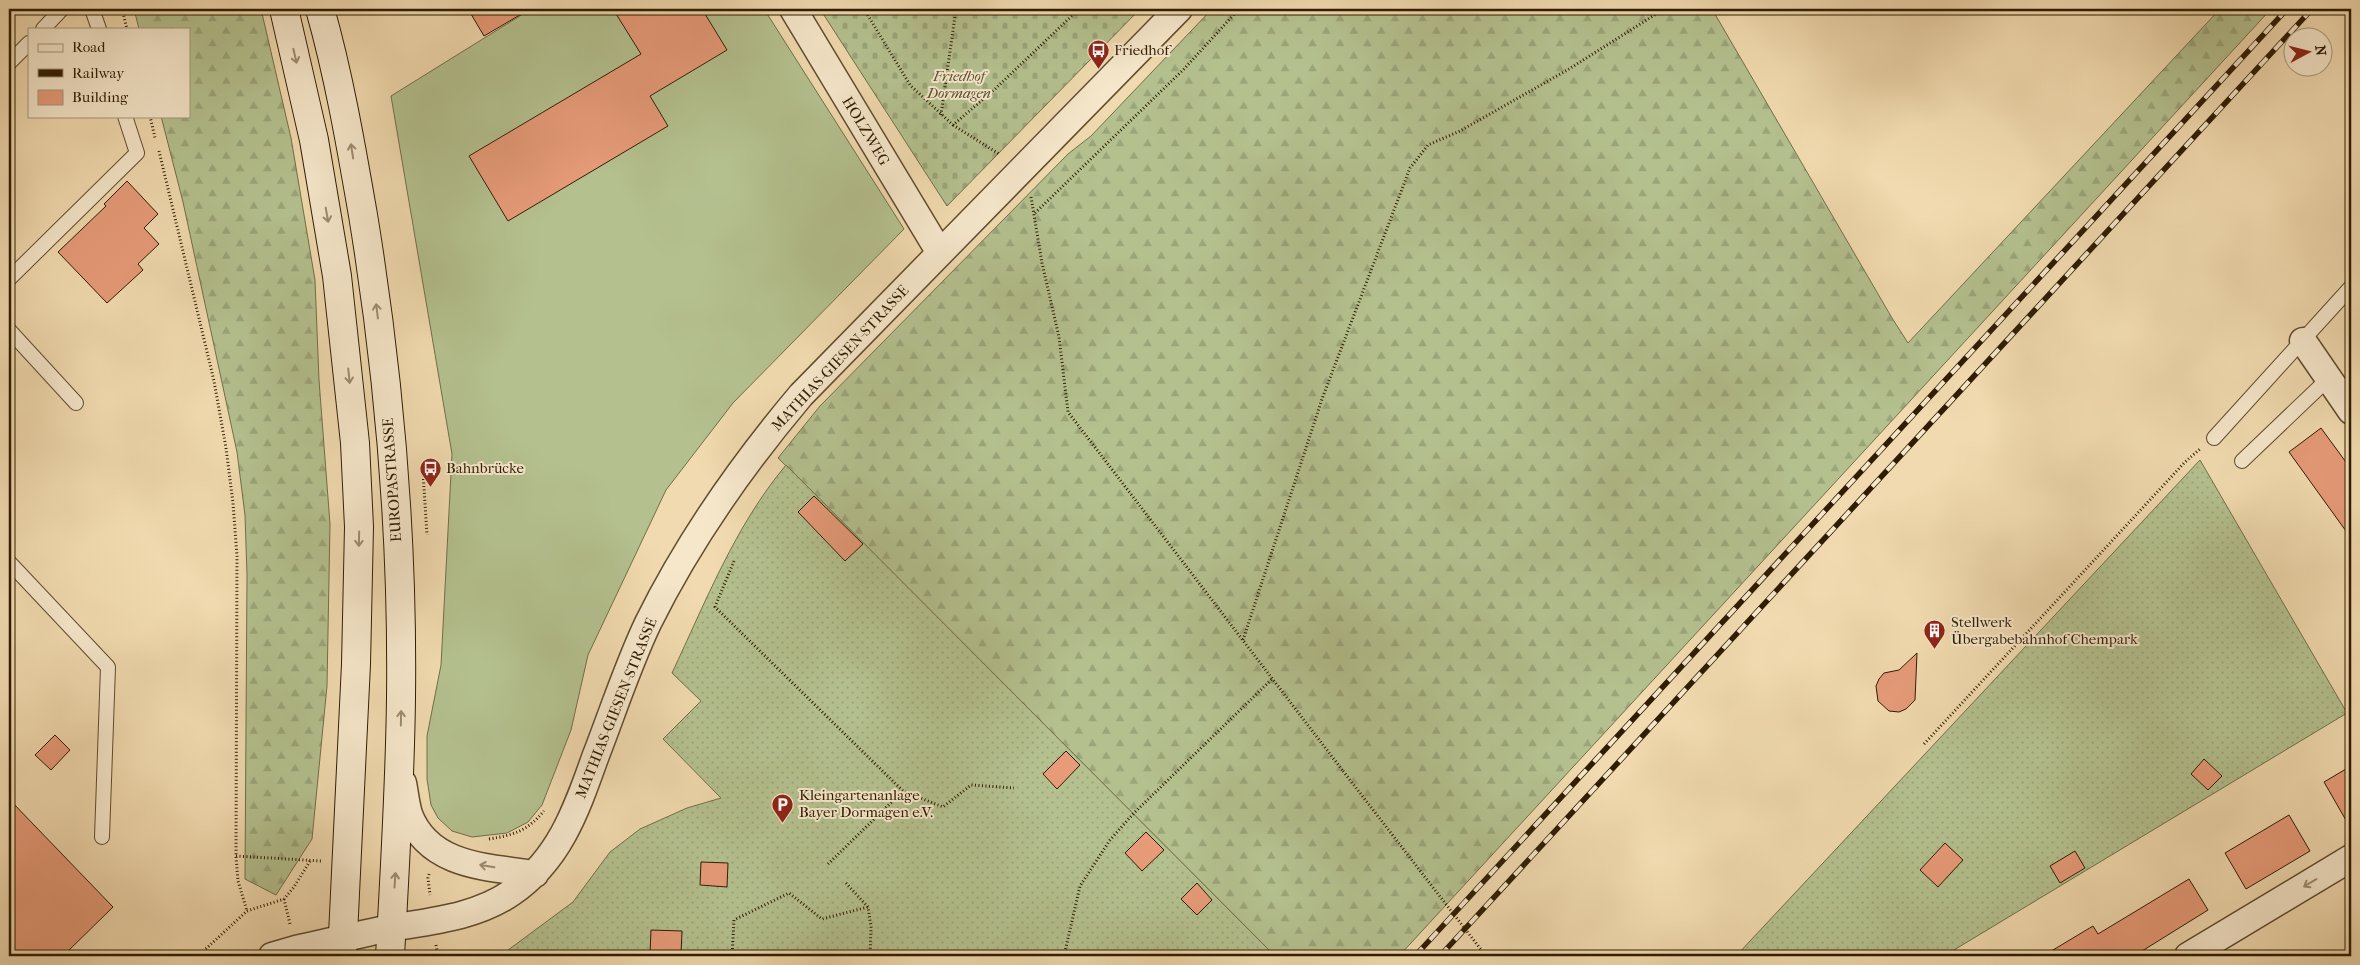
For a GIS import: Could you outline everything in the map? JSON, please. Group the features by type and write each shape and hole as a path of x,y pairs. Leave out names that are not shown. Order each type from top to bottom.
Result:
{"main road":[{"path":"284,9 314,140 337,276 355,443 359,526 356,664 342,947"},
{"name":"EUROPASTRASSE","path":"320,9 349,135 371,268 384,368 395,490 401,696 390,956"}],"street":[{"name":"HOLZWEG","path":"792,9 940,253"},
{"name":"MATHIAS-GIESEN-STRASSE","path":"272,956 342,947 392,928 481,909 510,894 535,874 559,844 574,815 629,667 648,623 680,563 716,505 761,442 802,395 940,253 1009,164 1179,9"},
{"path":"2303,340 2351,411"},
{"path":"399,767 410,814 422,838 438,851 462,863 535,874"},
{"path":"2193,955 2351,858"}],"lane":[{"path":"44,28 62,9"},
{"path":"92,9 98,28"},
{"path":"9,64 28,44"},
{"path":"9,279 137,153 127,118"},
{"path":"2214,438 2351,287"},
{"path":"9,330 76,403"},
{"path":"2242,461 2328,378"},
{"path":"9,562 108,667 102,837"}],"path":[{"path":"122,9 127,28"},
{"path":"864,9 910,85 953,126 1009,164 1029,189 1035,213 1042,263 1059,336 1068,412 1310,730 1486,956"},
{"path":"941,115 956,9"},
{"path":"953,126 1079,9"},
{"path":"1035,213 1184,69 1239,9"},
{"path":"1243,640 1322,399 1410,168 1428,145 1460,131 1569,69 1664,9"},
{"path":"150,118 214,381 226,448 233,503 237,556 236,856 238,881 247,910"},
{"path":"1924,744 2185,462 2214,438"},
{"path":"734,561 715,607 903,791 943,807 971,786 1014,788"},
{"path":"1064,956 1080,886 1110,840 1134,813 1272,679"},
{"path":"828,864 903,791"},
{"path":"198,956 247,910 284,899 294,887 310,860"},
{"path":"846,883 868,907 871,928 870,956"},
{"path":"732,956 734,920 789,893 822,919 868,907"}],"green space":[{"path":"134,9 261,9 291,138 315,280 319,380 330,524 327,686 312,839 276,895 245,879 247,575 245,515 237,452 183,202 162,118 190,118 190,28 139,28"},
{"path":"531,9 764,9 904,229 733,403 666,490 588,655 571,730 542,805 528,822 507,833 472,837 452,831 438,818 431,805 427,779 427,736 441,665 452,454 391,96"},
{"name":"Friedhof Dormagen","path":"820,9 1140,9 947,206"},
{"path":"1212,9 1712,9 1908,343 2220,9 2271,9 1399,956 1275,956 778,458 820,406 1068,154 1091,136"},
{"path":"2200,460 2347,713 1944,956 1736,956"},
{"path":"786,465 1275,956 500,956 573,902 610,852 640,829 687,808 721,798 663,739 701,701 672,673 736,539 751,513"}],"building":[{"path":"468,9 530,9 484,36"},
{"path":"613,9 702,9 727,50 650,96 668,126 508,221 469,156 641,54"},
{"path":"127,181 158,214 144,228 159,244 138,264 143,270 107,303 58,252 106,206 104,204"},
{"path":"2321,428 2351,469 2351,538 2289,452"},
{"path":"814,496 863,544 845,561 798,512"},
{"path":"1917,653 1915,700 1906,709 1899,712 1889,711 1878,701 1876,686 1879,679 1884,673 1899,670"},
{"path":"55,735 70,750 51,770 35,755"},
{"path":"1066,751 1080,765 1057,789 1043,774"},
{"path":"2204,759 2222,776 2208,790 2191,774"},
{"path":"2351,766 2351,829 2324,782"},
{"path":"9,799 113,907 63,956 9,956"},
{"path":"2289,815 2310,851 2246,889 2225,853"},
{"path":"1146,832 1164,850 1142,871 1125,853"},
{"path":"1945,843 1963,860 1938,887 1920,870"},
{"path":"2075,851 2085,868 2060,883 2050,866"},
{"path":"701,862 728,863 727,887 700,885"},
{"path":"2189,879 2208,910 2134,956 2043,956 2093,926 2098,934"},
{"path":"1197,883 1212,900 1197,915 1181,899"},
{"path":"651,930 682,931 681,954 650,953"}],"railway":[{"path":"1415,956 2287,9"},
{"path":"1440,956 2312,9"}],"place":[{"name":"Friedhof","path":"1098,69"},
{"name":"Bahnbrücke","path":"430,487"},
{"name":"Stellwerk Übergabebahnhof Chempark","path":"1935,650"},
{"name":"Kleingartenanlage Bayer Dormagen e.V.","path":"783,823"}]}
